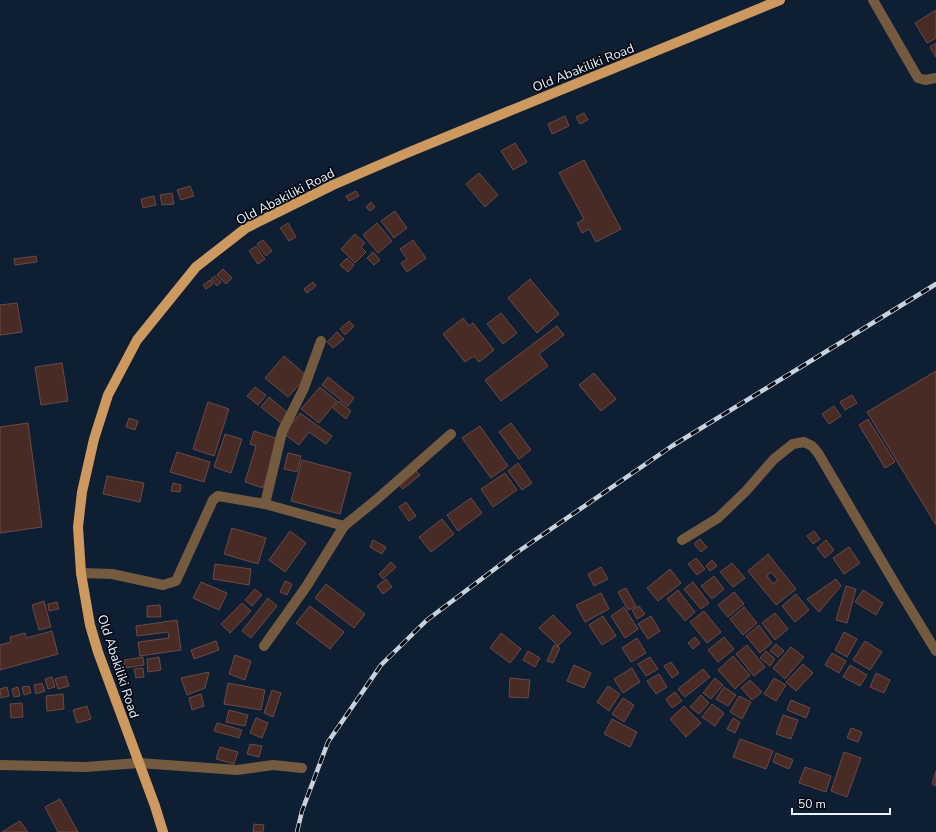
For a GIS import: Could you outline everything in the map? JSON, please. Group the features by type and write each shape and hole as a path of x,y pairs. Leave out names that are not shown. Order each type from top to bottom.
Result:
{"main road":[{"name":"Old Abakiliki Road","path":"163,832 98,652 90,625 81,573 78,527 82,492 94,439 108,395 137,340 196,267 246,228 333,185 407,153 780,0"}],"street":[{"path":"874,0 918,78 925,80 936,78"},
{"path":"265,504 282,432 304,388 321,341"},
{"path":"264,646 306,587 344,526 451,434"},
{"path":"682,540 718,518 774,459 793,444 804,442 812,446 818,453 936,651"},
{"path":"81,573 112,574 163,585 176,581 213,500 218,496 265,504 344,526"},
{"path":"0,765 85,767 139,763 237,770 273,764 302,768"}],"building":[{"path":"936,10 936,38 927,43 915,23"},
{"path":"936,43 936,57 930,47"},
{"path":"584,113 588,120 580,124 576,117"},
{"path":"565,116 569,126 552,134 548,124"},
{"path":"515,143 527,162 513,170 501,151"},
{"path":"584,160 621,229 596,242 589,229 582,233 577,223 584,219 559,173"},
{"path":"479,173 498,195 485,207 466,184"},
{"path":"190,186 194,196 181,200 177,190"},
{"path":"356,191 359,196 349,201 346,196"},
{"path":"172,193 174,204 162,205 160,195"},
{"path":"154,196 156,205 143,208 141,199"},
{"path":"371,202 375,207 370,211 366,207"},
{"path":"395,211 407,228 394,238 381,221"},
{"path":"288,223 296,237 289,241 280,228"},
{"path":"377,223 392,241 378,253 363,235"},
{"path":"355,234 365,243 361,247 366,252 355,263 341,249"},
{"path":"263,240 272,251 266,256 257,244"},
{"path":"413,240 426,258 407,272 401,263 407,259 400,249"},
{"path":"256,246 265,259 258,264 249,251"},
{"path":"373,252 380,260 374,265 367,258"},
{"path":"36,256 37,262 15,265 14,259"},
{"path":"347,258 354,265 348,272 340,265"},
{"path":"223,269 232,278 226,284 217,275"},
{"path":"215,276 221,282 217,286 211,279"},
{"path":"530,279 559,314 537,333 508,298"},
{"path":"210,280 213,284 206,289 203,285"},
{"path":"313,282 316,286 307,293 304,289"},
{"path":"17,303 22,332 0,335 0,305"},
{"path":"501,313 517,333 503,344 487,324"},
{"path":"463,318 469,326 473,323 494,350 479,362 474,356 465,362 443,334"},
{"path":"349,321 354,326 345,335 340,329"},
{"path":"557,326 564,335 539,354 548,366 501,401 485,380"},
{"path":"337,332 344,339 333,348 327,342"},
{"path":"284,356 307,376 288,397 265,378"},
{"path":"62,363 68,401 41,405 35,367"},
{"path":"936,371 936,525 867,412"},
{"path":"594,373 616,399 601,411 579,385"},
{"path":"328,377 354,398 348,406 322,385"},
{"path":"255,387 266,395 258,405 247,396"},
{"path":"320,387 337,401 319,423 301,409"},
{"path":"852,395 857,403 845,410 840,402"},
{"path":"269,397 289,414 281,423 261,407"},
{"path":"339,401 351,411 346,419 333,408"},
{"path":"208,402 229,409 214,456 193,449"},
{"path":"834,406 841,416 829,424 822,414"},
{"path":"300,413 332,436 326,444 309,432 299,445 284,434"},
{"path":"129,418 138,421 135,430 126,427"},
{"path":"868,419 895,462 885,468 859,425"},
{"path":"28,423 42,527 0,533 0,427"},
{"path":"511,423 531,450 519,459 499,432"},
{"path":"480,426 508,466 491,478 462,438"},
{"path":"254,431 279,439 263,488 245,482 256,446 250,444"},
{"path":"225,434 242,439 231,473 214,467"},
{"path":"177,452 210,462 204,482 170,472"},
{"path":"288,453 301,456 297,472 284,469"},
{"path":"302,460 351,473 340,514 291,501"},
{"path":"518,463 532,483 522,490 508,471"},
{"path":"416,471 420,475 403,489 399,485"},
{"path":"505,473 517,490 493,507 481,489"},
{"path":"107,476 144,483 140,502 103,494"},
{"path":"173,483 181,485 180,492 171,491"},
{"path":"471,498 482,513 458,531 447,515"},
{"path":"406,502 416,516 409,521 399,507"},
{"path":"442,519 454,534 431,552 419,537"},
{"path":"232,528 266,538 258,564 224,554"},
{"path":"290,531 306,543 285,572 269,560"},
{"path":"814,531 820,539 813,544 807,536"},
{"path":"700,539 707,547 701,552 694,544"},
{"path":"373,540 386,547 382,554 370,547"},
{"path":"826,540 834,550 825,558 817,548"},
{"path":"849,547 860,563 844,574 833,558"},
{"path":"768,554 796,589 776,605 748,571","holes":["771,572 778,580 773,584 767,576"]},
{"path":"696,558 705,569 697,575 688,564"},
{"path":"712,560 717,566 710,571 706,566"},
{"path":"391,562 396,567 383,579 379,574"},
{"path":"732,563 745,578 733,587 720,572"},
{"path":"215,564 251,569 249,585 213,579"},
{"path":"601,567 608,579 594,586 588,574"},
{"path":"670,569 681,583 658,601 647,588"},
{"path":"714,576 724,589 712,599 701,586"},
{"path":"386,579 392,587 383,594 377,586"},
{"path":"836,579 841,586 819,612 807,599"},
{"path":"285,581 292,584 287,595 280,592"},
{"path":"201,582 227,593 219,610 193,598"},
{"path":"693,582 709,603 701,609 684,589"},
{"path":"326,584 365,614 354,628 315,598"},
{"path":"846,586 856,589 847,623 836,620"},
{"path":"626,588 636,606 628,610 618,592"},
{"path":"255,589 262,595 252,606 245,600"},
{"path":"678,590 695,612 685,621 667,599"},
{"path":"863,590 883,603 876,615 855,602"},
{"path":"734,592 744,604 728,617 718,605"},
{"path":"601,593 609,609 585,622 576,605"},
{"path":"796,594 809,610 795,622 782,606"},
{"path":"268,598 277,606 251,638 242,631"},
{"path":"44,601 51,627 39,630 32,605"},
{"path":"57,602 59,609 49,611 48,604"},
{"path":"242,603 251,611 230,633 221,624"},
{"path":"160,605 161,617 147,617 147,606"},
{"path":"310,606 344,632 330,649 296,623"},
{"path":"639,606 645,614 637,619 632,610"},
{"path":"624,607 638,629 625,638 611,616"},
{"path":"744,607 757,623 743,635 730,619"},
{"path":"704,611 721,632 707,643 690,622"},
{"path":"775,613 788,629 775,640 762,623"},
{"path":"553,615 571,633 558,646 539,628"},
{"path":"603,616 616,636 602,645 589,625"},
{"path":"651,616 660,631 648,639 638,624"},
{"path":"177,620 181,650 140,656 138,642 169,638 168,632 137,636 136,626"},
{"path":"759,625 772,643 760,653 746,636"},
{"path":"52,631 58,654 0,670 0,645 11,642 10,637 25,633 26,638"},
{"path":"844,632 857,639 847,657 835,650"},
{"path":"501,633 521,649 510,663 490,648"},
{"path":"695,637 700,643 693,649 688,643"},
{"path":"724,637 734,649 718,662 708,650"},
{"path":"637,638 646,653 631,662 622,648"},
{"path":"216,641 219,650 194,659 191,650"},
{"path":"865,641 882,652 870,670 853,660"},
{"path":"776,644 784,651 778,657 770,651"},
{"path":"554,645 560,648 553,663 547,661"},
{"path":"747,645 765,667 754,676 736,654"},
{"path":"791,647 804,657 785,679 773,668"},
{"path":"528,651 540,658 535,667 523,660"},
{"path":"766,651 775,659 770,666 760,658"},
{"path":"832,653 846,661 839,673 825,665"},
{"path":"235,655 251,661 245,680 229,674"},
{"path":"733,656 750,675 735,689 718,670"},
{"path":"143,657 144,665 125,668 124,660"},
{"path":"159,657 161,670 148,672 147,659"},
{"path":"650,657 658,669 646,676 638,664"},
{"path":"671,662 679,673 672,678 664,666"},
{"path":"803,664 813,673 796,691 786,682"},
{"path":"574,665 591,673 584,688 567,681"},
{"path":"850,665 867,675 860,686 843,677"},
{"path":"143,668 144,677 136,678 134,669"},
{"path":"632,668 640,682 623,693 614,679"},
{"path":"703,669 710,677 685,697 678,689"},
{"path":"209,672 205,688 187,695 181,678"},
{"path":"876,673 890,680 884,693 870,687"},
{"path":"659,674 667,687 656,694 647,681"},
{"path":"66,676 69,686 58,689 55,679"},
{"path":"52,677 55,687 48,689 45,679"},
{"path":"510,678 530,680 528,698 509,697"},
{"path":"715,678 723,685 711,699 703,693"},
{"path":"774,678 786,685 776,701 764,694"},
{"path":"750,680 762,692 752,700 741,688"},
{"path":"42,683 45,691 36,694 34,685"},
{"path":"228,683 265,690 261,710 224,704"},
{"path":"29,686 31,693 24,695 22,687"},
{"path":"608,686 620,694 609,711 597,702"},
{"path":"7,687 9,696 1,698 0,689"},
{"path":"18,687 20,696 14,697 12,689"},
{"path":"724,687 736,695 728,706 716,699"},
{"path":"272,690 281,693 273,717 264,713"},
{"path":"675,692 682,701 672,708 666,699"},
{"path":"63,694 64,709 47,711 46,696"},
{"path":"201,694 204,706 192,710 189,698"},
{"path":"701,695 709,703 699,714 690,707"},
{"path":"739,696 751,702 742,719 730,712"},
{"path":"623,698 634,705 624,722 612,714"},
{"path":"791,700 810,708 806,718 787,710"},
{"path":"22,703 23,717 11,718 10,704"},
{"path":"712,704 724,713 715,726 702,717"},
{"path":"87,706 91,719 77,723 73,710"},
{"path":"684,706 701,723 686,737 670,719"},
{"path":"229,710 248,715 245,726 226,722"},
{"path":"783,715 798,720 791,739 776,734"},
{"path":"256,718 268,723 262,738 250,733"},
{"path":"733,718 740,722 735,733 727,729"},
{"path":"612,719 637,732 630,747 604,734"},
{"path":"217,723 242,730 239,738 214,731"},
{"path":"851,728 862,732 858,742 847,738"},
{"path":"740,739 773,751 766,769 733,757"},
{"path":"250,744 262,746 259,757 247,754"},
{"path":"220,747 238,752 234,764 216,759"},
{"path":"844,752 861,758 847,797 831,791"},
{"path":"776,753 793,760 789,769 773,762"},
{"path":"805,767 831,776 826,792 799,783"},
{"path":"936,771 936,786 932,784"},
{"path":"60,799 78,832 58,832 45,807"},
{"path":"20,821 28,832 2,832"},
{"path":"254,824 264,825 263,832 253,832"}],"railway":[{"path":"297,832 302,811 328,742 381,665 427,620 516,553 672,446 936,284"}]}
